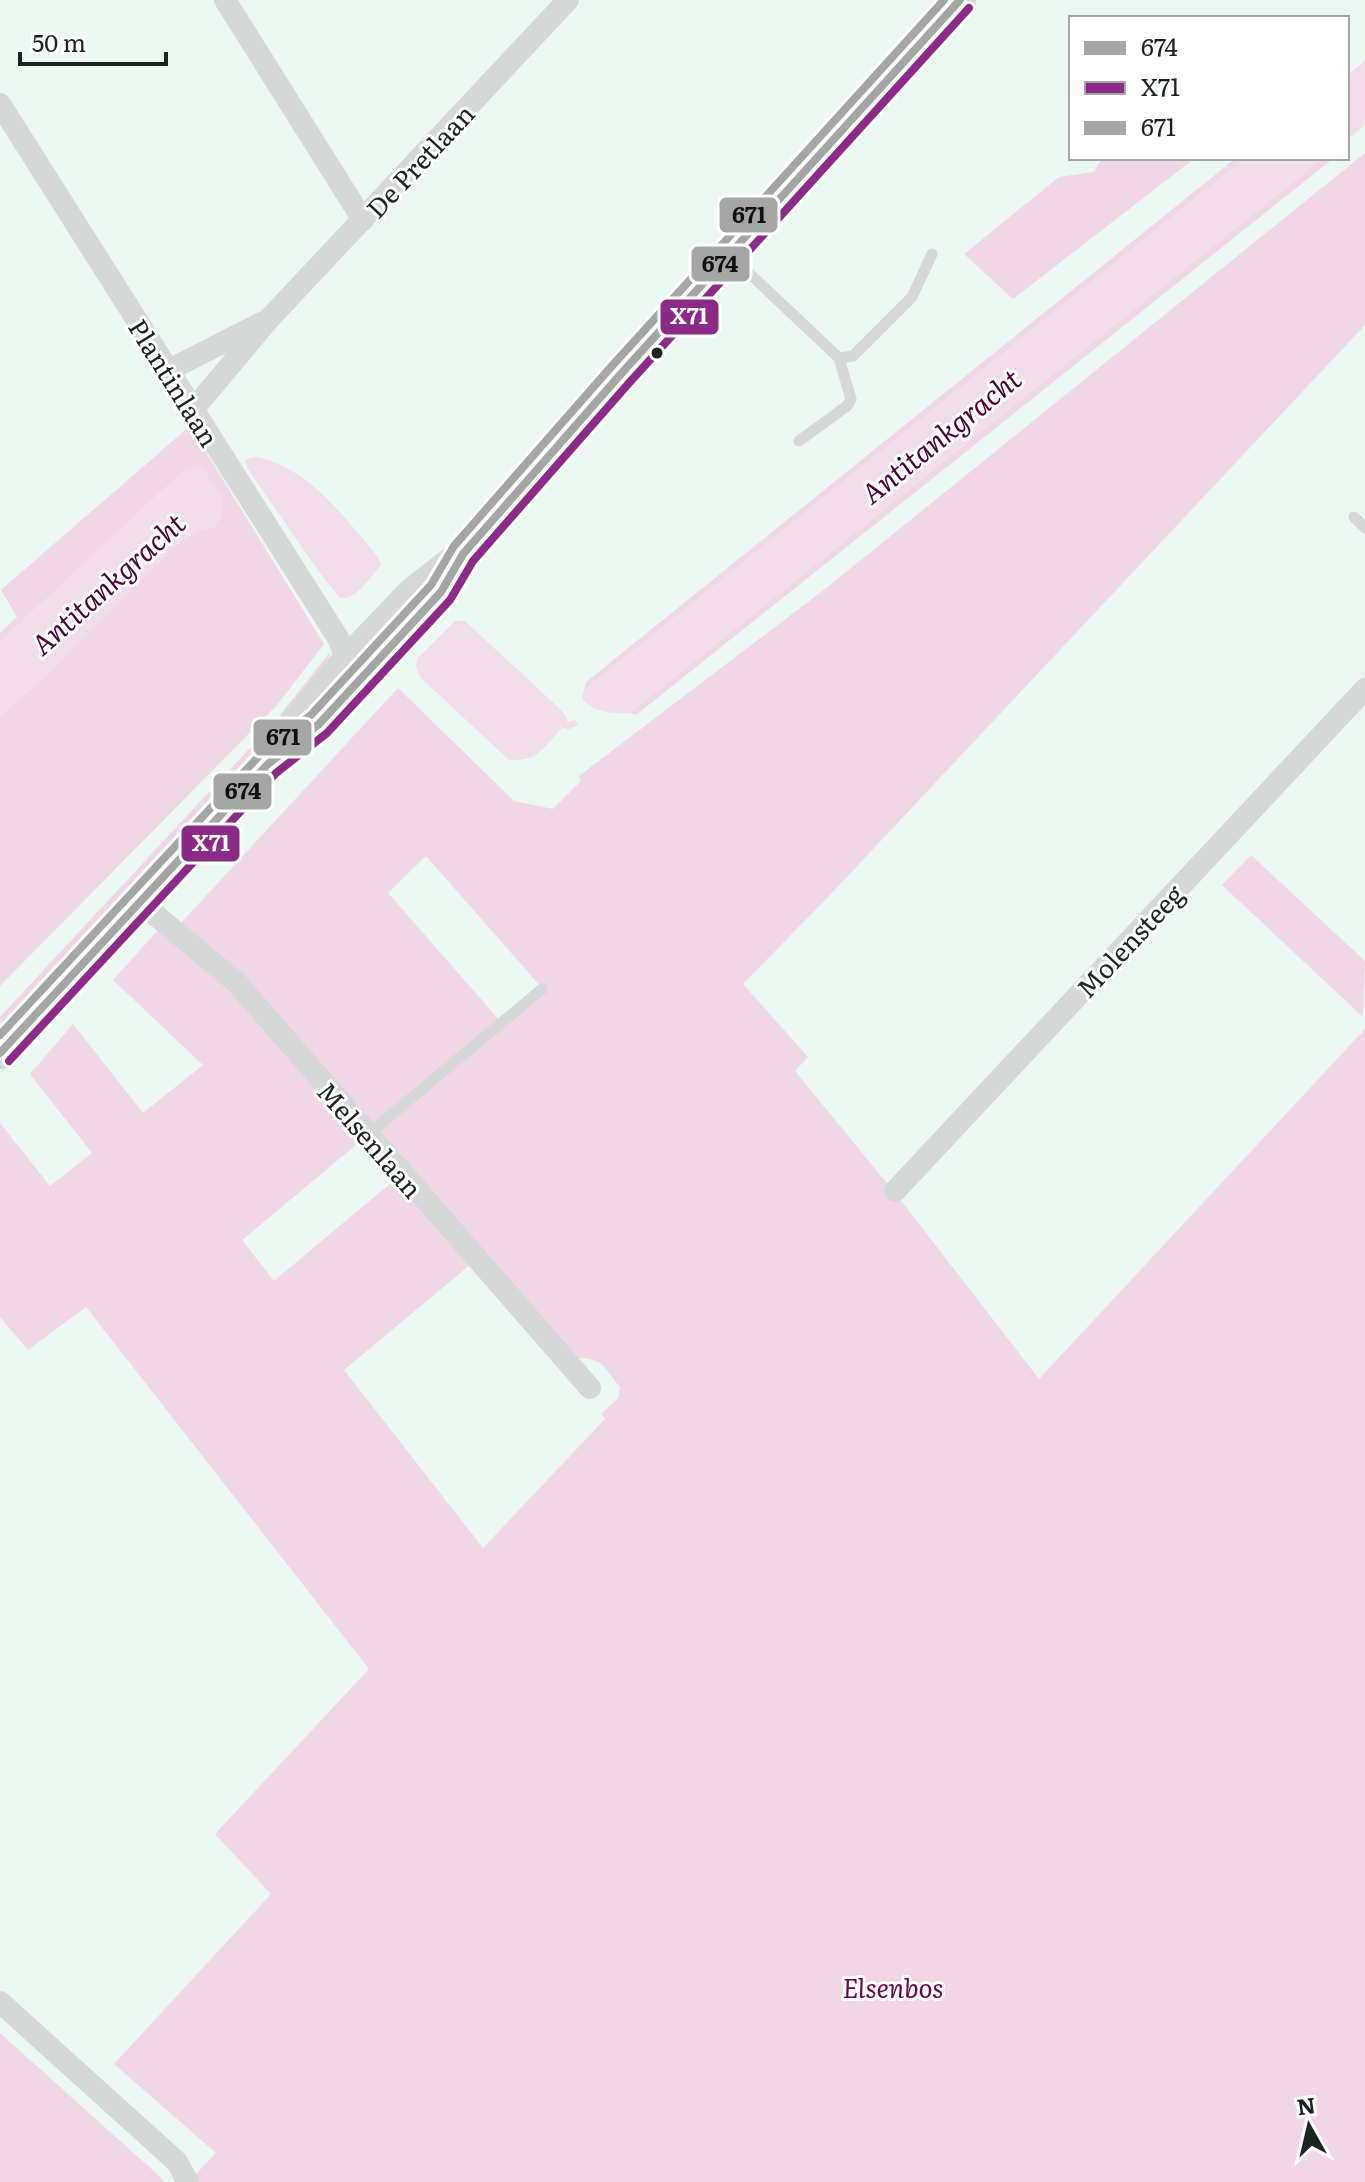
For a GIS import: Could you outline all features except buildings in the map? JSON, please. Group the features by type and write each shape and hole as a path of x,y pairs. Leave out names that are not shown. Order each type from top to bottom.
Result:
{"main road":[{"path":"0,1053 268,764 296,722 355,669 400,605 463,554 960,0"}],"street":[{"path":"225,0 363,220"},
{"name":"De Pretlaan","path":"192,411 269,319 568,0"},
{"name":"Plantinlaan","path":"0,104 355,669"},
{"name":"De Pretlaan","path":"169,370 269,319"},
{"name":"Molensteeg","path":"895,1191 1365,689"},
{"name":"Melsenlaan","path":"141,903 236,982 590,1388"},
{"path":"0,2002 177,2162 188,2182"}],"lane":[{"path":"729,254 839,358 851,399 847,406 799,441"},
{"path":"839,358 853,356 912,297 932,254"},
{"path":"1354,517 1365,528"},
{"path":"367,1135 542,989"}],"green space":[{"name":"Elsenbos","path":"1365,153 1365,325 743,984 808,1057 795,1071 899,1198 1039,1379 1365,1029 1365,2182 197,2182 195,2175 216,2153 114,2064 271,1894 215,1834 369,1669 86,1307 28,1350 0,1317 0,1123 50,1186 92,1153 30,1074 73,1024 143,1113 203,1065 113,980 160,928 223,978 363,1139 242,1240 274,1281 397,1178 471,1264 344,1370 483,1548 605,1419 601,1414 618,1398 620,1387 597,1361 574,1358 179,925 398,688 514,801 553,809 581,781 579,776 825,589","holes":["426,856 542,988 501,1022 388,893"]},
{"path":"1101,160 1192,160 1013,299 964,254 1059,177 1094,172"},
{"path":"1234,160 1251,160 584,690 586,682"},
{"path":"1314,160 1331,160 636,715 630,713 631,706"},
{"path":"190,426 324,644 277,705 0,986 0,633 17,617 1,590"},
{"path":"330,652 328,665 280,730 0,1034 0,1017 276,720"},
{"path":"1251,855 1365,961 1363,1017 1222,885"},
{"path":"0,2033 158,2175 165,2182 0,2182"}],"water":[{"path":"1365,61 1365,125 1349,138 1349,74"},
{"name":"Antitankgracht","path":"1243,160 1321,160 630,713 592,707 582,699 584,690"},
{"path":"255,457 292,471 309,483 339,511 378,557 381,565 358,592 340,598 319,572 248,469 245,460"},
{"name":"Antitankgracht","path":"201,465 223,498 221,518 214,527 175,546 40,682 0,717 0,641 179,474"},
{"path":"455,621 465,621 560,709 567,722 575,720 578,725 570,729 562,728 534,756 509,760 420,677 416,667 417,659"}],"transit line":[{"name":"671","path":"0,1035 259,756 311,715 431,585 454,546 611,367 944,0"},
{"name":"674","path":"0,1053 268,764 319,724 441,592 463,554 620,375 960,0"},
{"name":"X71","path":"9,1061 276,773 327,733 450,600 473,561 629,383 969,8"}]}
